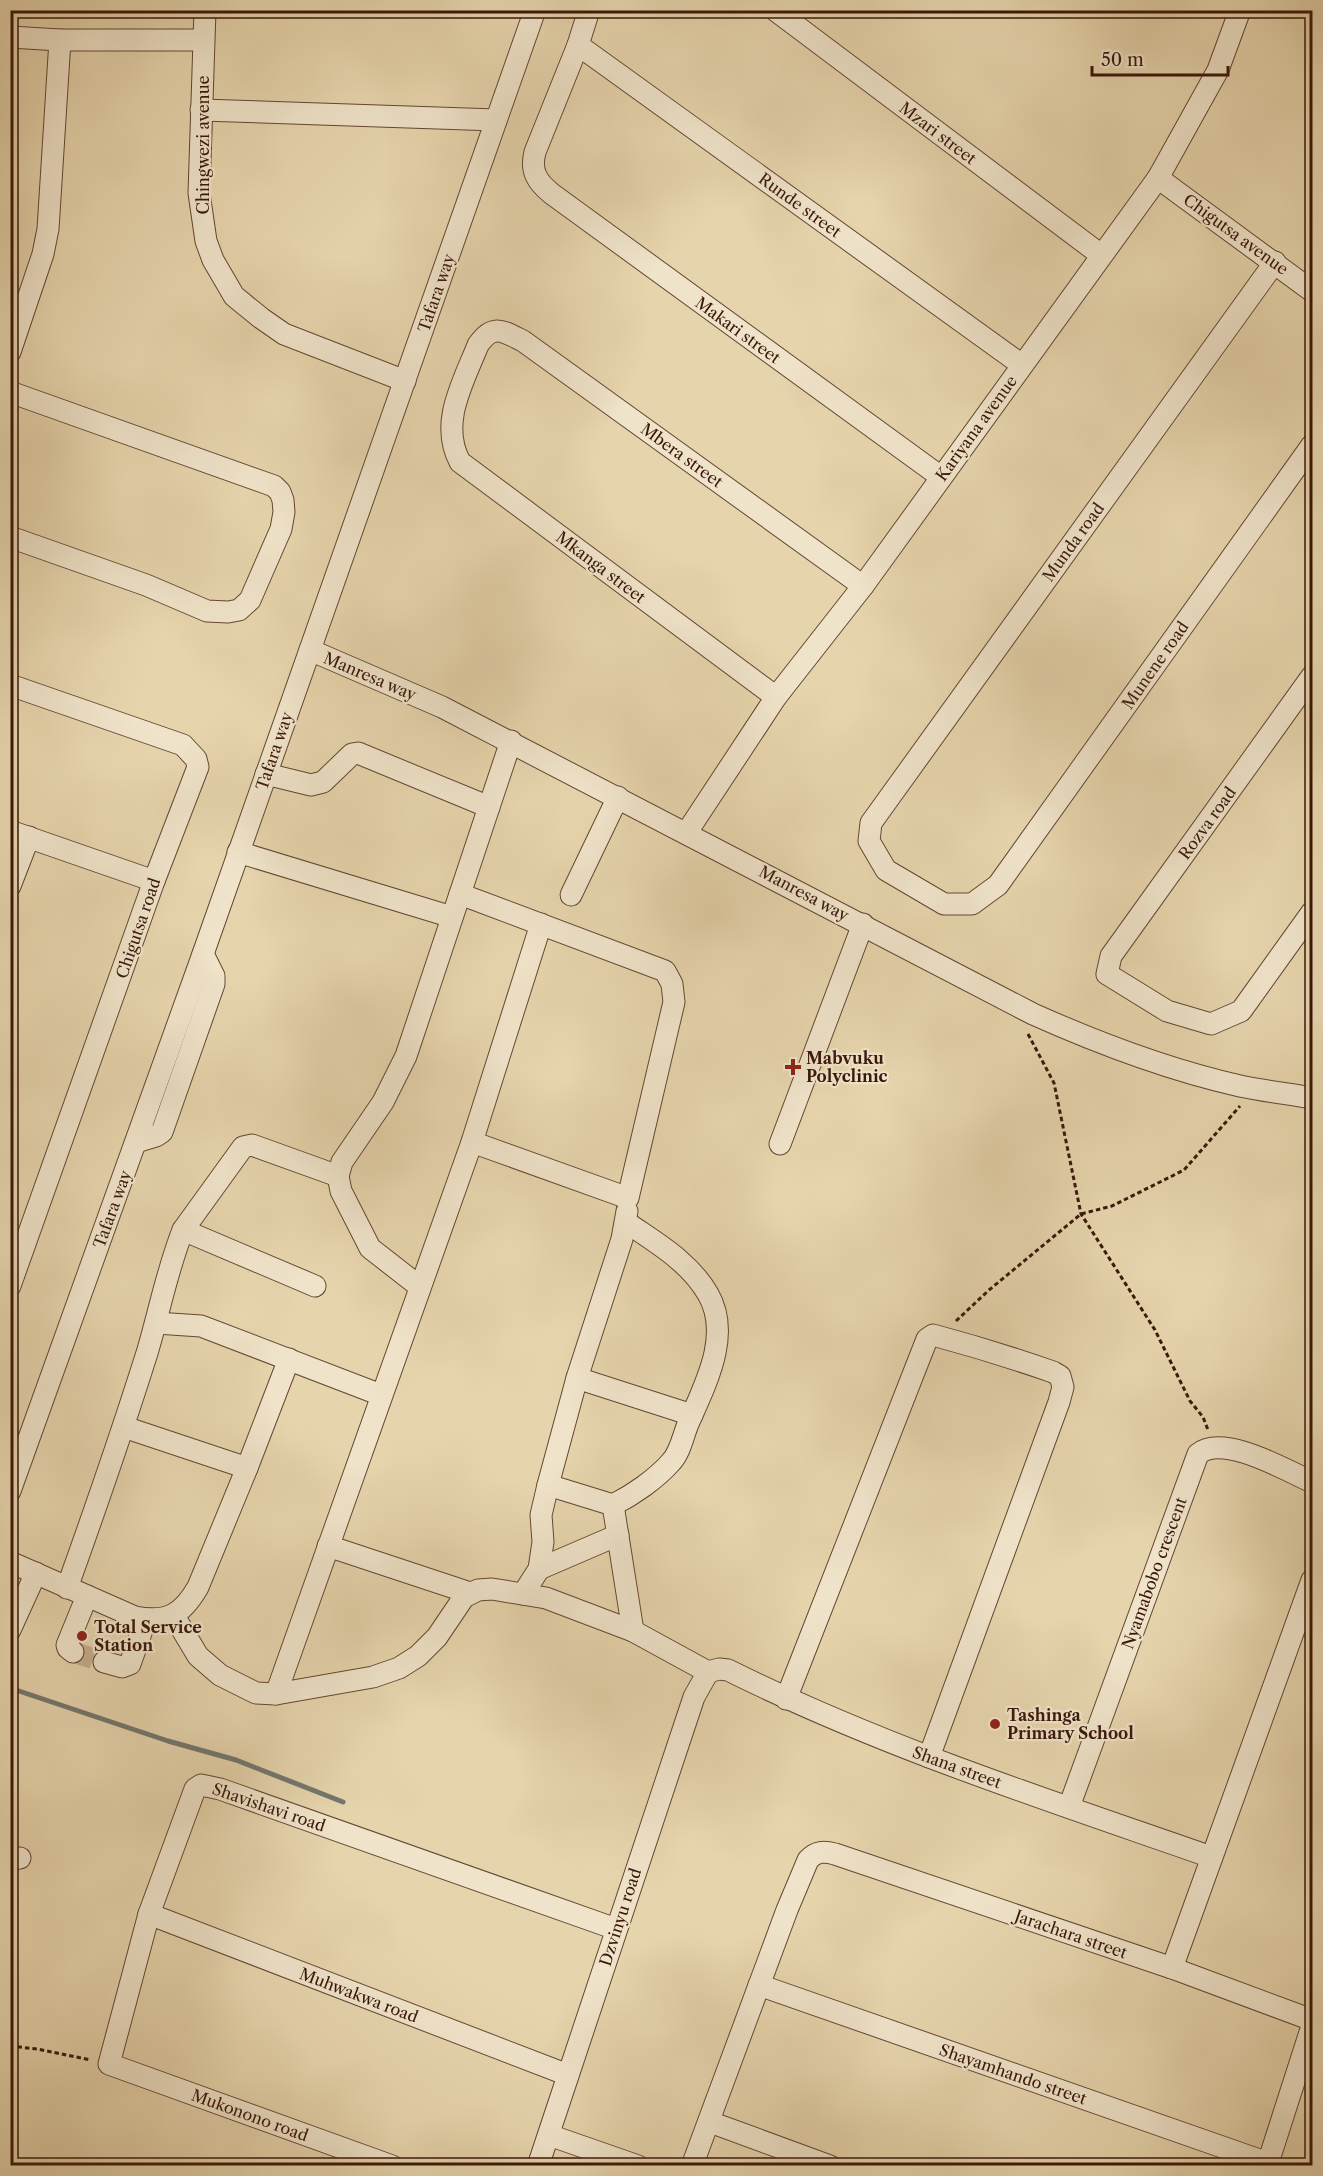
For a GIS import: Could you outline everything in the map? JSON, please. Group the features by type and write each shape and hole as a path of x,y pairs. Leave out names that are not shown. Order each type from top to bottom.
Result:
{"street":[{"name":"Chingwezi avenue","path":"205,10 199,193 202,224 213,260 234,296 284,334 405,381"},
{"name":"Tafara way","path":"10,1491 203,954 535,10"},
{"path":"578,45 589,10"},
{"name":"Mzari street","path":"775,10 1101,255"},
{"name":"Kariyana avenue","path":"687,832 776,697 862,585 1158,177 1218,70 1240,10"},
{"path":"10,37 60,40 203,40"},
{"path":"10,352 43,254 48,229 60,40"},
{"name":"Makari street","path":"578,45 535,152 533,169 538,180 561,200 941,477"},
{"name":"Runde street","path":"578,45 1022,365"},
{"path":"201,110 496,120"},
{"name":"Chigutsa avenue","path":"1158,177 1312,291"},
{"name":"Munda road","path":"871,823 1275,262"},
{"name":"Mkanga street","path":"498,330 489,332 478,345 455,403 451,421 451,436 460,462 776,697"},
{"name":"Mbera street","path":"498,330 523,341 558,365 862,585"},
{"path":"10,392 274,486 280,492 284,512 281,529 250,600 239,610 228,612 207,611 146,585 10,537"},
{"name":"Munene road","path":"871,823 869,841 886,870 944,904 972,904 998,885 1312,445"},
{"name":"Manresa way","path":"310,650 442,706 1068,1030 1178,1070 1312,1098"},
{"name":"Rozva road","path":"1312,676 1111,956 1107,974 1167,1011 1211,1024 1241,1011 1312,912"},
{"name":"Chigutsa road","path":"10,685 183,746 191,752 198,767 154,881 10,1286"},
{"path":"420,1287 370,1248 341,1191 338,1176 342,1162 383,1102 406,1056 511,741"},
{"path":"266,774 311,785 317,784 352,754 357,753 489,807"},
{"path":"571,896 618,797"},
{"path":"10,886 20,834 154,881"},
{"path":"238,852 452,917"},
{"path":"460,894 665,971 672,984 674,1002 628,1198 622,1239 577,1378 548,1485 541,1515 543,1542 539,1569 523,1594"},
{"path":"276,1694 472,1142 541,924"},
{"path":"780,1144 863,924"},
{"path":"472,1142 628,1198"},
{"path":"67,1588 124,1427 183,1230 243,1147 252,1145 338,1176"},
{"path":"548,1485 613,1505 625,1499 673,1460 712,1366 717,1333 716,1314 708,1294 684,1263 626,1222"},
{"path":"183,1230 315,1286"},
{"path":"156,1323 201,1326 381,1395"},
{"path":"786,1699 925,1342 932,1335 994,1351 1057,1374 1062,1379 1063,1387 1059,1402 929,1757"},
{"path":"10,1562 135,1617 146,1619 174,1616 189,1602 198,1587 289,1359"},
{"path":"577,1378 692,1415"},
{"path":"124,1427 247,1468"},
{"path":"1212,1448 1242,1452 1312,1482"},
{"name":"Nyamabobo crescent","path":"1069,1807 1196,1458 1200,1452 1212,1448"},
{"path":"613,1505 633,1631"},
{"path":"539,1569 618,1535"},
{"path":"328,1546 470,1593"},
{"path":"10,1630 36,1573"},
{"path":"1172,1968 1312,1580"},
{"path":"174,1616 198,1656 220,1675 256,1693 276,1694 373,1677 399,1668 418,1656 437,1637 464,1597 470,1593 492,1589 546,1598 633,1631 708,1672"},
{"path":"73,1652 67,1645 87,1596"},
{"path":"104,1662 122,1667 130,1664 146,1619"},
{"name":"Shana street","path":"708,1672 719,1669 728,1670 786,1699 929,1757 1211,1857"},
{"name":"Dzvinyu road","path":"538,2166 694,1697 708,1672"},
{"name":"Shavishavi road","path":"109,2064 149,1914 189,1801 195,1789 201,1785 220,1789 616,1929"},
{"name":"Jarachara street","path":"759,1985 808,1860 816,1853 828,1852 1172,1968 1312,2020"},
{"name":"Muhwakwa road","path":"149,1914 568,2075"},
{"path":"692,2166 759,1985"},
{"name":"Shayamhando street","path":"759,1985 1267,2164"},
{"path":"1267,2164 1312,2026"},
{"name":"Mukonono road","path":"109,2064 392,2166"},
{"path":"710,2122 830,2166"},
{"path":"549,2135 638,2166"}],"path":[{"path":"1027,1032 1054,1083 1081,1214 1155,1330 1190,1401 1203,1417 1212,1448"},
{"path":"944,1338 950,1328 988,1290 1081,1214 1112,1206 1184,1170 1256,1088"},
{"path":"10,2046 62,2053 109,2064"}],"waterway":[{"path":"10,1688 168,1741 236,1760 343,1802"}],"tunnel":[{"path":"73,1652 104,1662"}],"place":[{"name":"Mabvuku Polyclinic","path":"793,1067"},
{"name":"Total Service Station","path":"82,1636"},
{"name":"Tashinga Primary School","path":"995,1724"}]}
